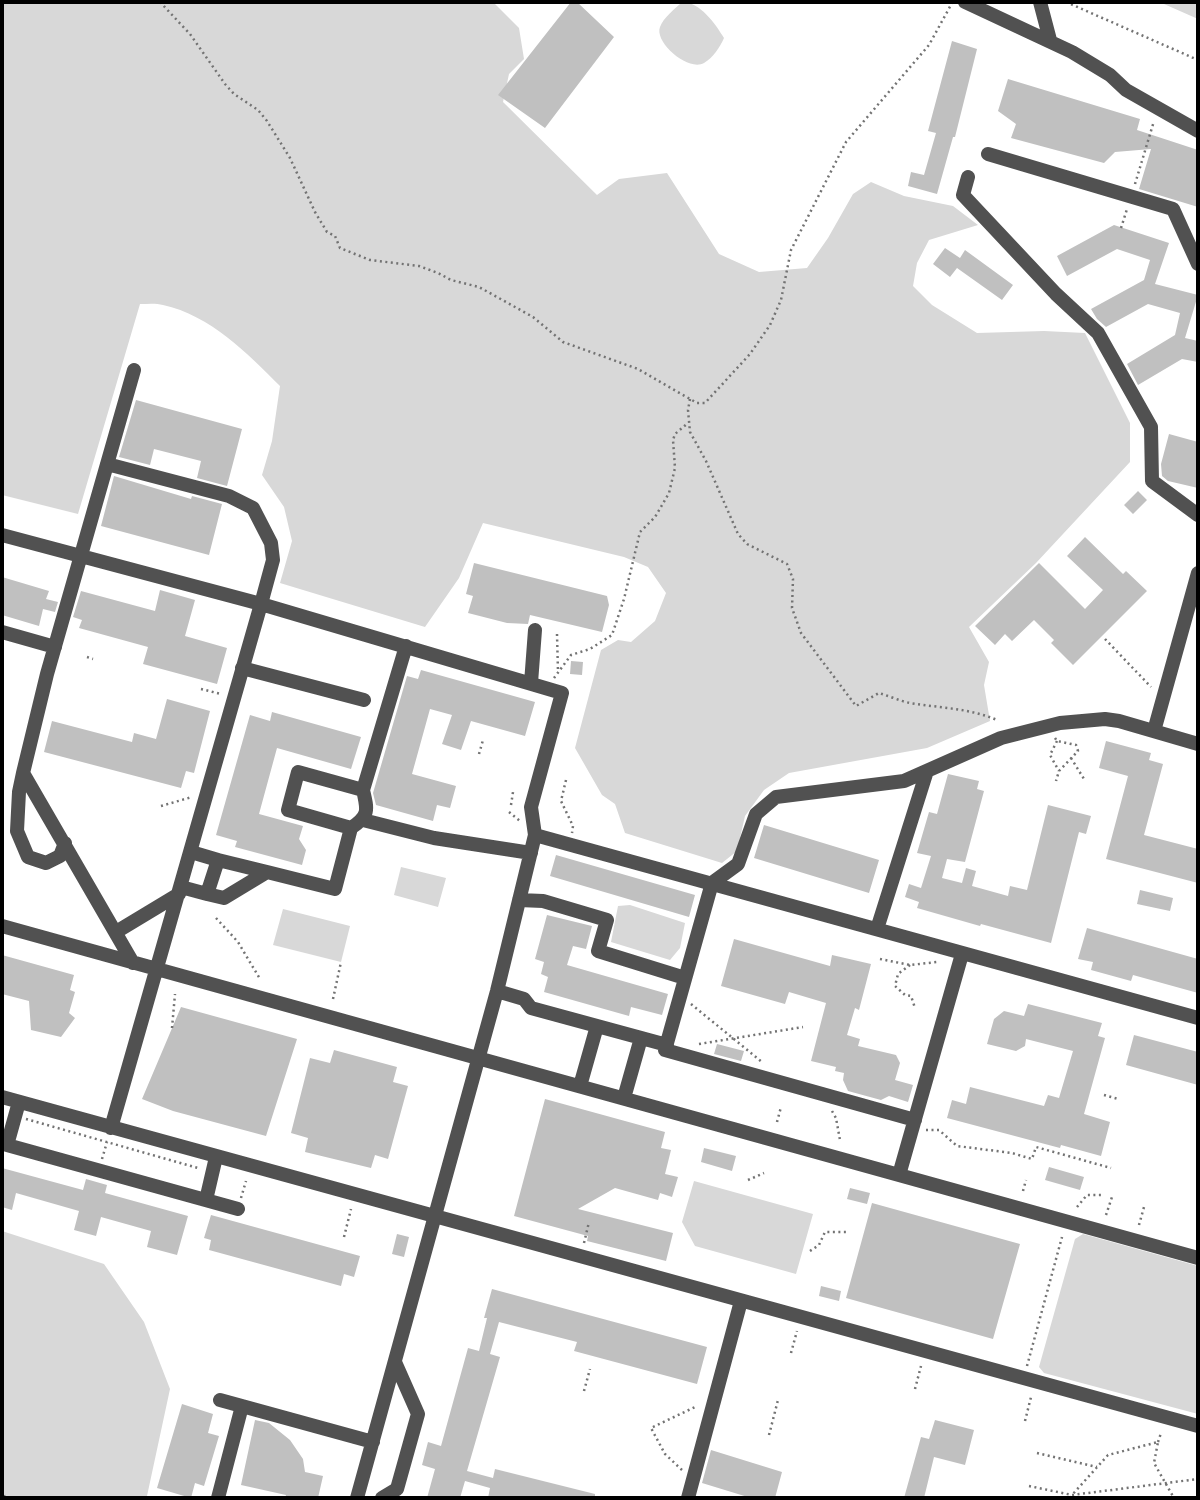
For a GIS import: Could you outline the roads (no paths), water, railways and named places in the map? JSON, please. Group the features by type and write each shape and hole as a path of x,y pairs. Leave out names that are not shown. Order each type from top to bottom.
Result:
{"street":[{"path":"965,2 1050,40 1110,75 1126,90 1198,131"},
{"path":"1040,2 1050,40"},
{"path":"988,154 1129,202 1172,209 1198,264"},
{"path":"968,177 963,195 1056,295 1098,333 1151,427 1152,481 1198,515"},
{"path":"65,844 60,856 46,863 28,857 17,831 19,792 55,647 134,370"},
{"path":"107,464 229,496 253,508 271,542 273,560 111,1128"},
{"path":"2,534 261,604 562,693 531,807 535,835 497,991 357,1498"},
{"path":"1154,731 1198,573"},
{"path":"531,683 535,630"},
{"path":"2,632 55,647"},
{"path":"191,852 335,889 351,828 363,820 367,807 363,790 406,646"},
{"path":"242,668 364,700"},
{"path":"913,1125 821,1094 665,1050 712,883 738,864 756,814 776,797 904,781 1001,738 1047,726 1105,719 1198,744"},
{"path":"877,929 927,771"},
{"path":"351,828 288,810 298,772 363,790"},
{"path":"23,773 133,963"},
{"path":"363,820 434,838 531,853"},
{"path":"535,835 1198,1018"},
{"path":"207,894 218,860"},
{"path":"116,932 180,890 224,898 267,872"},
{"path":"519,900 543,901 607,919 598,951 685,978"},
{"path":"2,926 1198,1258"},
{"path":"899,1175 962,954"},
{"path":"497,991 524,999 531,1008 667,1045"},
{"path":"580,1086 597,1026"},
{"path":"624,1098 641,1038"},
{"path":"2,1097 1198,1426"},
{"path":"19,1102 7,1145 238,1209"},
{"path":"206,1200 216,1157"},
{"path":"688,1498 741,1301"},
{"path":"382,1498 397,1489 418,1414 395,1362"},
{"path":"220,1401 373,1442"},
{"path":"218,1498 242,1406"}]}
